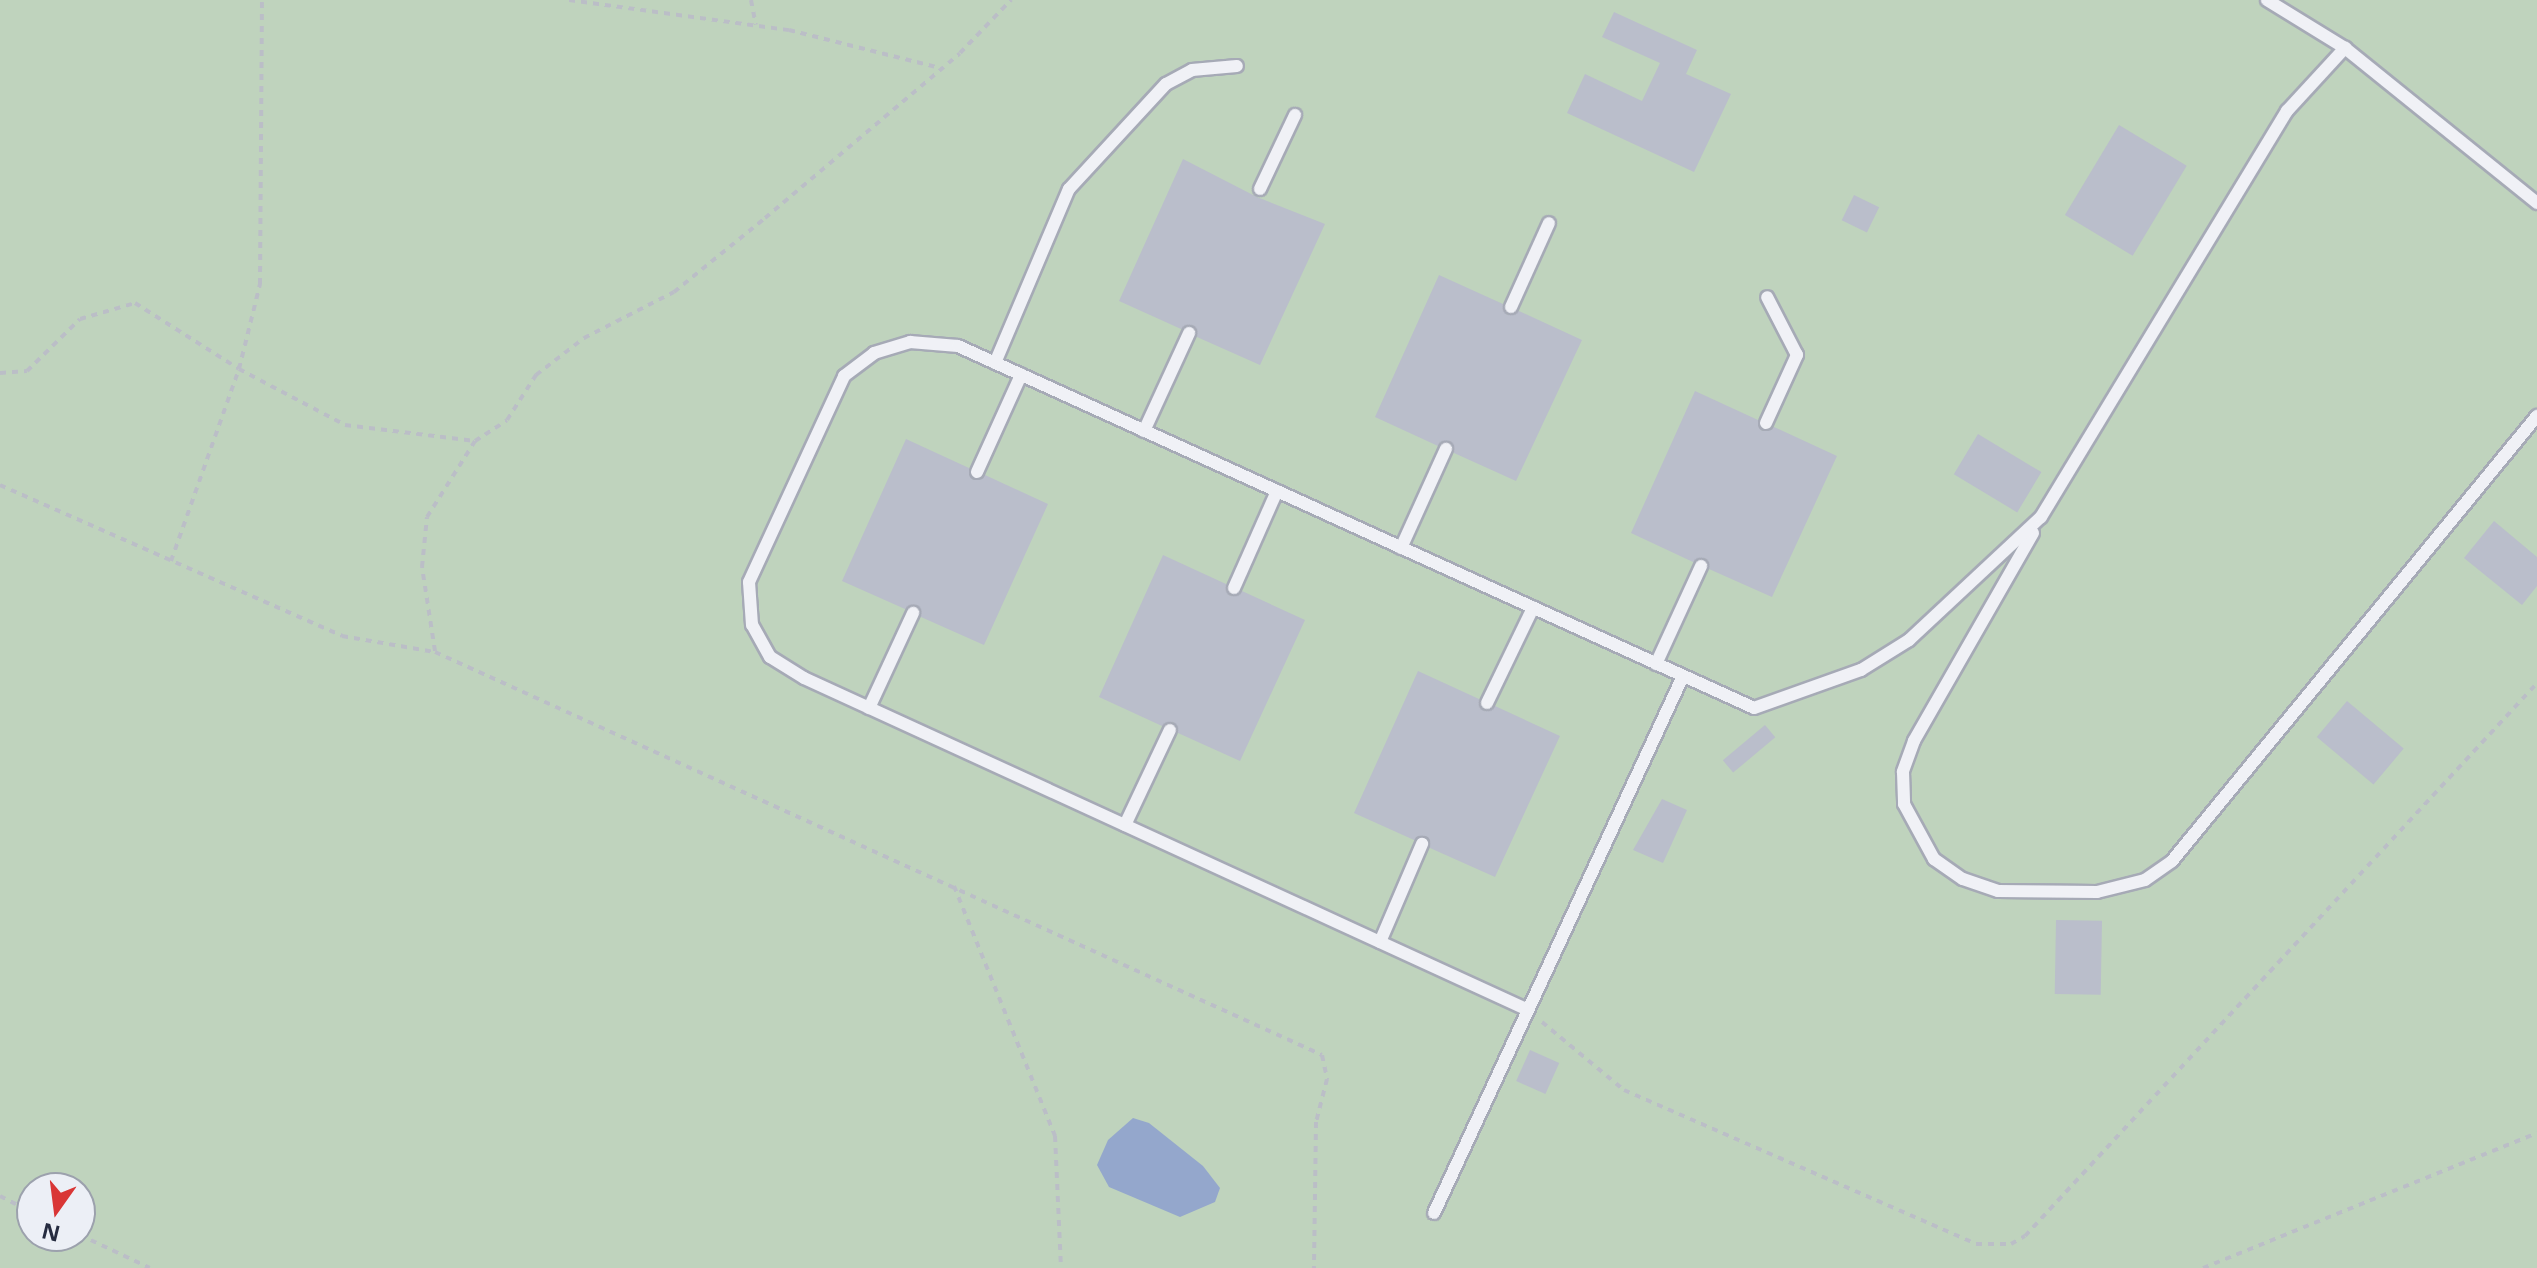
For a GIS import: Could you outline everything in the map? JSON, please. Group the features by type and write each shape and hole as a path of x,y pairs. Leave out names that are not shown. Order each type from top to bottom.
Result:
{"lane":[{"path":"2267,0 2345,48 2537,203"},
{"path":"2345,48 2287,111 2041,517 1914,741 1903,772 1904,804 1934,859 1963,879 1998,891 2097,892 2145,880 2172,861 2537,416"},
{"path":"995,363 1069,189 1166,84 1192,70 1237,66"},
{"path":"1260,189 1295,115"},
{"path":"1511,307 1549,223"},
{"path":"1766,423 1797,355 1767,297"},
{"path":"1144,431 1189,333"},
{"path":"1526,1009 869,708 770,657 752,625 749,582 844,376 874,353 910,342 958,346 1754,708 1861,670 1909,640 2041,517"},
{"path":"977,472 1021,375"},
{"path":"1401,548 1446,449"},
{"path":"1234,588 1277,491"},
{"path":"1656,664 1701,566"},
{"path":"1487,703 1533,608"},
{"path":"869,708 913,613"},
{"path":"1434,1213 1683,676"},
{"path":"1125,825 1170,730"},
{"path":"1380,942 1422,844"}],"path":[{"path":"171,561 239,369 260,284 262,0"},
{"path":"569,0 756,25 941,69"},
{"path":"751,0 756,25"},
{"path":"435,652 422,567 427,517 475,441 507,420 536,375 584,338 674,292 941,69 1011,0"},
{"path":"0,373 27,371 80,319 135,303 239,369 345,425 475,441"},
{"path":"0,485 342,636 435,652 1322,1055 1327,1079 1316,1122 1314,1268"},
{"path":"1526,1009 1624,1090 1976,1244 2011,1244 2025,1236 2537,683"},
{"path":"954,886 1055,1136 1061,1268"},
{"path":"2203,1268 2537,1133"},
{"path":"96,1243 150,1268"}],"green space":[{"path":"0,0 2537,0 2537,1268 0,1268"}],"water":[{"path":"1133,1118 1149,1123 1203,1166 1220,1188 1215,1202 1180,1217 1109,1187 1097,1165 1108,1140"}],"building":[{"path":"1614,12 1697,50 1686,74 1731,94 1694,172 1567,113 1585,74 1642,101 1660,63 1602,37"},
{"path":"2119,125 2187,166 2133,256 2065,215"},
{"path":"1183,159 1257,197 1325,224 1260,365 1197,337 1192,325 1181,329 1119,301"},
{"path":"1854,195 1879,207 1867,232 1842,220"},
{"path":"1439,275 1503,304 1507,315 1519,311 1582,340 1516,481 1454,453 1449,441 1438,446 1375,417"},
{"path":"1695,391 1758,420 1762,431 1774,427 1837,456 1772,597 1709,569 1704,558 1693,562 1631,533"},
{"path":"1978,434 2041,472 2017,512 1954,474"},
{"path":"906,439 969,468 973,480 985,475 1048,504 984,645 921,617 916,605 905,609 842,581"},
{"path":"2494,521 2537,557 2537,586 2522,605 2464,558"},
{"path":"1163,555 1226,584 1230,596 1242,591 1305,620 1240,761 1178,733 1173,722 1162,726 1099,697"},
{"path":"1418,671 1479,699 1484,711 1495,706 1560,736 1495,877 1430,848 1426,836 1414,840 1354,813"},
{"path":"2347,701 2404,749 2373,785 2317,737"},
{"path":"1765,725 1775,737 1733,773 1723,760"},
{"path":"1662,799 1687,810 1663,863 1633,850"},
{"path":"2056,920 2102,921 2101,995 2055,994"},
{"path":"1530,1050 1559,1063 1545,1094 1516,1081"}]}
